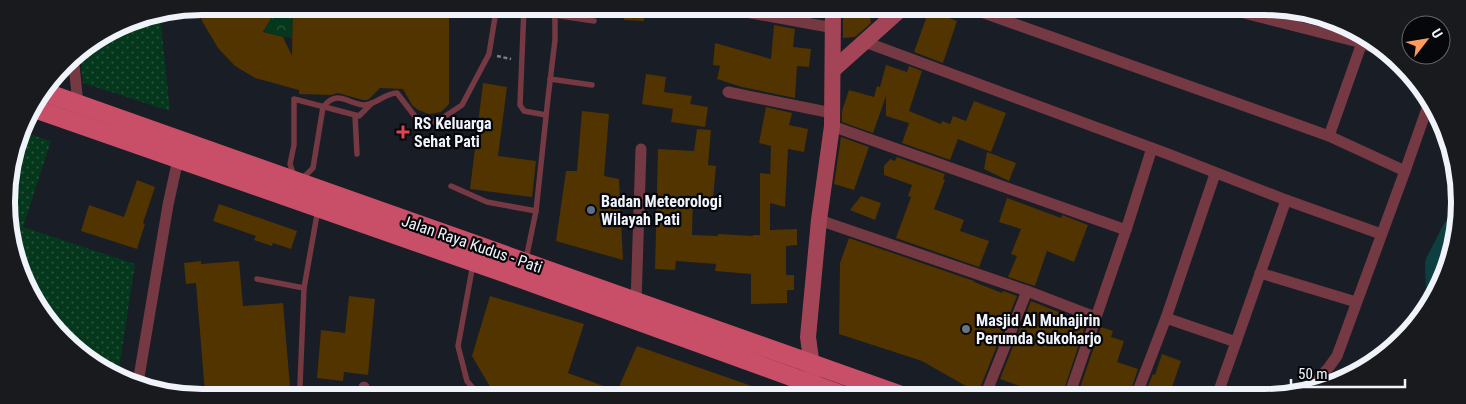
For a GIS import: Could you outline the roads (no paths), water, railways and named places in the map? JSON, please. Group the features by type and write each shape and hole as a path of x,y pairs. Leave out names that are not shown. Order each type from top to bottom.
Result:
{"main road":[{"name":"Jalan Raya Kudus - Pati","path":"50,94 296,191 524,271 813,389"},
{"name":"Jalan Raya Kudus - Pati","path":"39,110 178,159 296,191 318,207 473,262 524,271 636,302 882,389"}],"street":[{"path":"762,15 834,28"},
{"path":"815,389 808,337 819,220 832,119 834,15"},
{"path":"834,69 894,15"},
{"path":"990,15 1329,136 1405,171"},
{"path":"1255,15 1351,36"},
{"path":"865,42 1152,148 1215,174 1381,234"},
{"path":"1329,136 1363,43"},
{"path":"74,66 78,104"},
{"path":"728,92 832,119 1126,230"},
{"path":"1315,382 1337,356 1427,110"},
{"path":"1071,389 1152,148"},
{"path":"636,302 641,149"},
{"path":"139,378 168,205 178,159"},
{"path":"1139,389 1166,318 1215,174"},
{"path":"1219,389 1286,200"},
{"path":"819,220 1027,291 1095,317"},
{"path":"1260,273 1356,302"},
{"path":"988,389 1027,291"},
{"path":"1166,318 1236,342"}],"lane":[{"path":"296,191 313,168 323,107 329,100 340,98 364,105 391,93 397,93 417,119 426,123 438,121 462,104 477,78 488,54 496,15"},
{"path":"524,15 521,107 524,111 546,115"},
{"path":"524,271 536,211 556,33 554,15 594,21"},
{"path":"550,79 592,85"},
{"path":"296,191 290,164 294,145 294,99 355,115 362,114 372,103"},
{"path":"355,115 356,154"},
{"path":"451,186 487,202 536,211"},
{"path":"300,385 304,288 318,207"},
{"path":"473,262 458,346 467,380 474,389"},
{"path":"257,279 304,288"}],"waterway":[{"path":"1439,268 1443,257"}],"place":[{"name":"RS Keluarga Sehat Pati","path":"403,132"},
{"name":"Badan Meteorologi Wilayah Pati","path":"591,210"},
{"name":"Masjid Al Muhajirin Perumda Sukoharjo","path":"966,329"}]}
